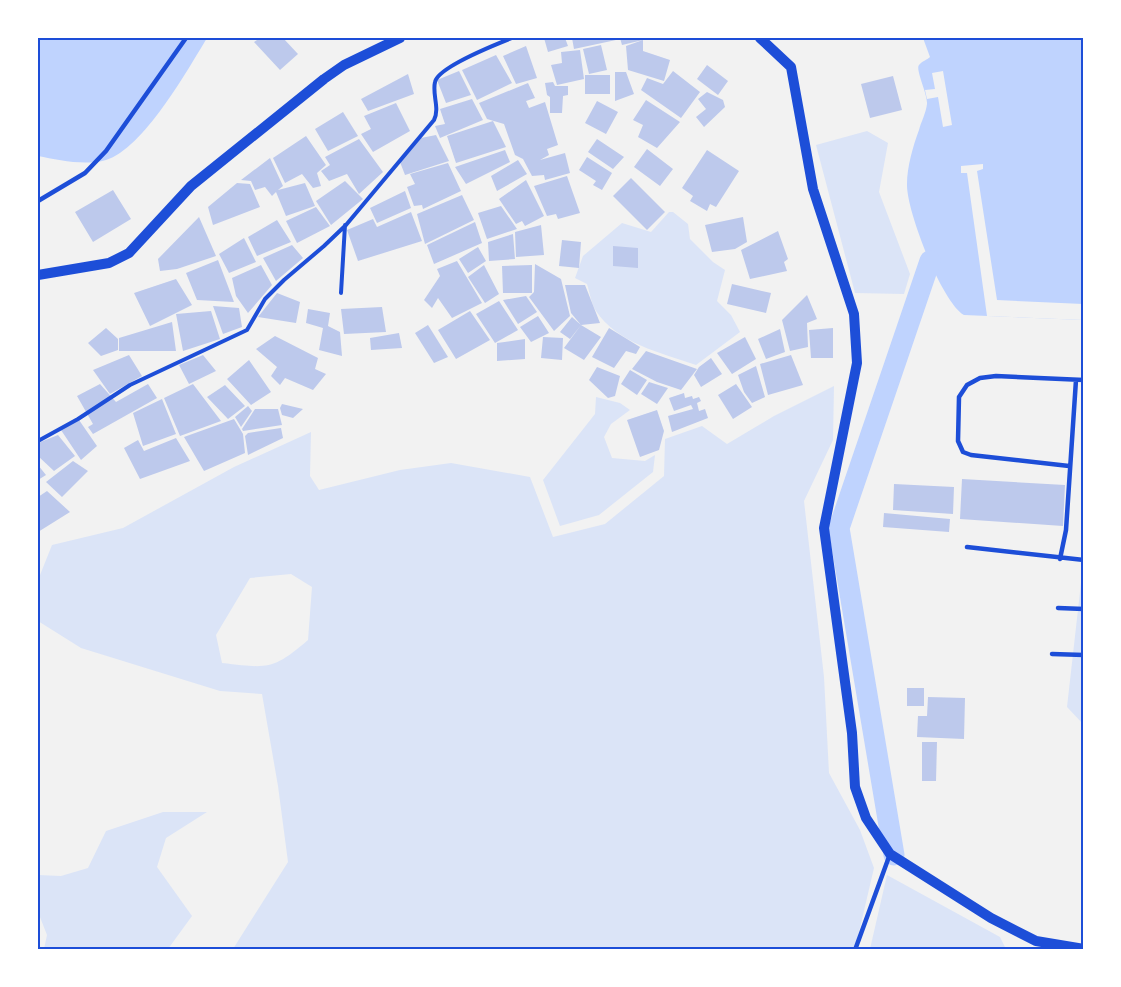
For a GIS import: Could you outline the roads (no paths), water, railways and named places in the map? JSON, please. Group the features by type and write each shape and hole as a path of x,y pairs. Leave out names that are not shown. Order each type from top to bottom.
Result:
{"street":[{"path":"38,275 110,263 129,253 191,186 324,79 344,65 400,38"},
{"path":"760,38 790,67 813,189 854,314 857,363 824,528 852,733 855,787 866,818 890,854 991,918 1036,941 1083,949"}],"lane":[{"path":"38,201 85,173 106,151 186,38"},
{"path":"1069,466 971,456 963,452 958,441 959,397 967,386 980,378 996,376 1083,380"},
{"path":"1060,559 1066,530 1076,380"},
{"path":"967,547 1083,561"},
{"path":"1058,608 1083,609"},
{"path":"1052,654 1083,655"},
{"path":"855,950 890,854"}],"water":[{"path":"38,38 207,38 163,107 135,141 120,153 106,160 72,162 38,156"},
{"path":"923,38 1083,38 1083,320 964,315 955,307 946,293 927,255 908,197 908,171 927,104 918,67 930,57"}],"waterway":[{"path":"894,855 839,528 930,261"}]}
